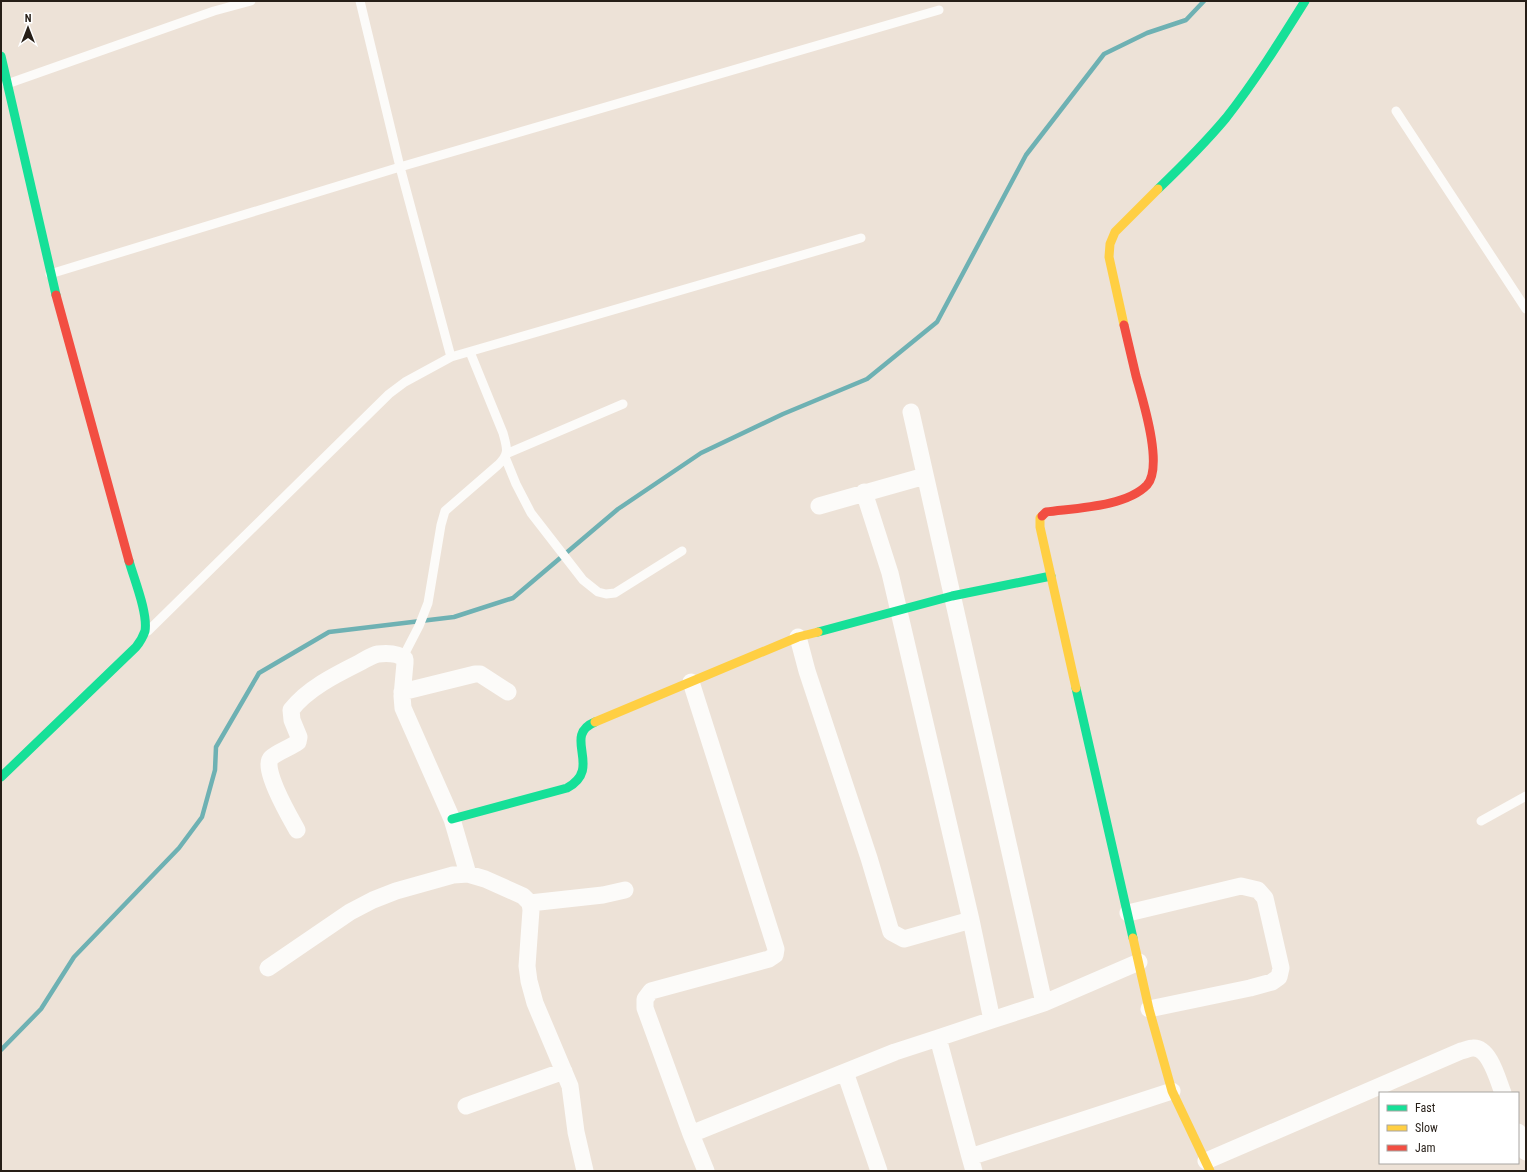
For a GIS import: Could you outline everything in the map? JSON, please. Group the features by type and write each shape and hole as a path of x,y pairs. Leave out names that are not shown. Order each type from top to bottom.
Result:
{"street":[{"path":"1305,1 1248,88 1213,132 1181,167 1115,232 1111,239 1109,257 1128,343 1150,428 1153,453 1153,470 1149,483 1139,492 1127,498 1046,512 1040,518 1040,527 1149,1009 1172,1091 1208,1166 1474,1047 1483,1051 1488,1056 1503,1092"},
{"path":"1,56 4,85 50,274 144,614 145,633 142,640 136,647 1,777"},
{"path":"911,412 1044,1003"},
{"path":"819,506 864,492 925,476"},
{"path":"864,492 890,573 899,610 971,920 992,1020"},
{"path":"452,820 566,788 577,782 581,777 582,768 580,738 583,730 590,724 798,637 898,612 899,610 952,596 1051,576"},
{"path":"798,637 807,671 869,858 891,932 904,939 971,920"},
{"path":"297,830 270,777 268,764 270,759 298,742 299,737 292,720 291,710 306,695 337,674 378,654 394,654 403,657 405,663 402,705 406,718 452,820 468,874"},
{"path":"402,692 475,674 480,674 508,692"},
{"path":"691,682 776,949 775,955 769,959 651,991 645,999 645,1008 706,1171"},
{"path":"268,968 350,912 373,900 410,887 453,875 468,874 523,896 530,903 531,910 527,966 529,981 535,1003 570,1086 576,1132 585,1171"},
{"path":"1128,913 1241,886 1250,887 1258,890 1265,898 1279,958 1281,968 1279,977 1272,982 1149,1009"},
{"path":"530,903 603,896 625,890"},
{"path":"691,1134 895,1052 1044,1003 1139,962"},
{"path":"938,1038 972,1164 1172,1091"},
{"path":"466,1106 564,1071"},
{"path":"845,1072 879,1171"},
{"path":"1519,1134 1526,1152"}],"lane":[{"path":"4,85 214,11 252,1"},
{"path":"360,1 400,167 451,357"},
{"path":"50,274 400,167 939,10"},
{"path":"1396,110 1526,309"},
{"path":"145,633 390,394 405,382 451,357 861,238"},
{"path":"470,352 503,433 507,447 506,456 516,484 531,513 583,580 598,592 606,594 616,593 682,551"},
{"path":"403,657 420,626 425,610 431,589 441,525 445,511 498,465 506,456 623,404"},
{"path":"1480,821 1526,796"}],"waterway":[{"path":"1,1050 41,1009 74,957 179,848 202,817 215,770 216,747 259,673 329,632 454,617 513,598 618,509 701,453 783,414 867,379 937,322 1026,155 1104,54 1147,33 1186,20 1204,1"}],"traffic: fast":[{"path":"1158,189 1210,136 1237,104 1277,46 1305,1"},
{"path":"1,56 56,295"},
{"path":"1,777 136,647 141,639 145,631 144,615 140,596 129,561"},
{"path":"818,632 952,596 1051,576"},
{"path":"1076,688 1133,938"},
{"path":"452,819 567,788 577,780 582,771 583,762 581,735 586,728 595,722"}],"traffic: slow":[{"path":"1124,325 1109,257 1110,244 1115,232 1158,189"},
{"path":"1042,516 1040,518 1040,527 1076,688"},
{"path":"595,722 798,637 818,632"},
{"path":"1133,938 1149,1009 1172,1091 1210,1171"}],"traffic: jam":[{"path":"56,295 129,561"},
{"path":"1042,516 1046,512 1085,508 1126,498 1138,492 1147,485 1152,476 1153,448 1147,415 1124,325"}]}
